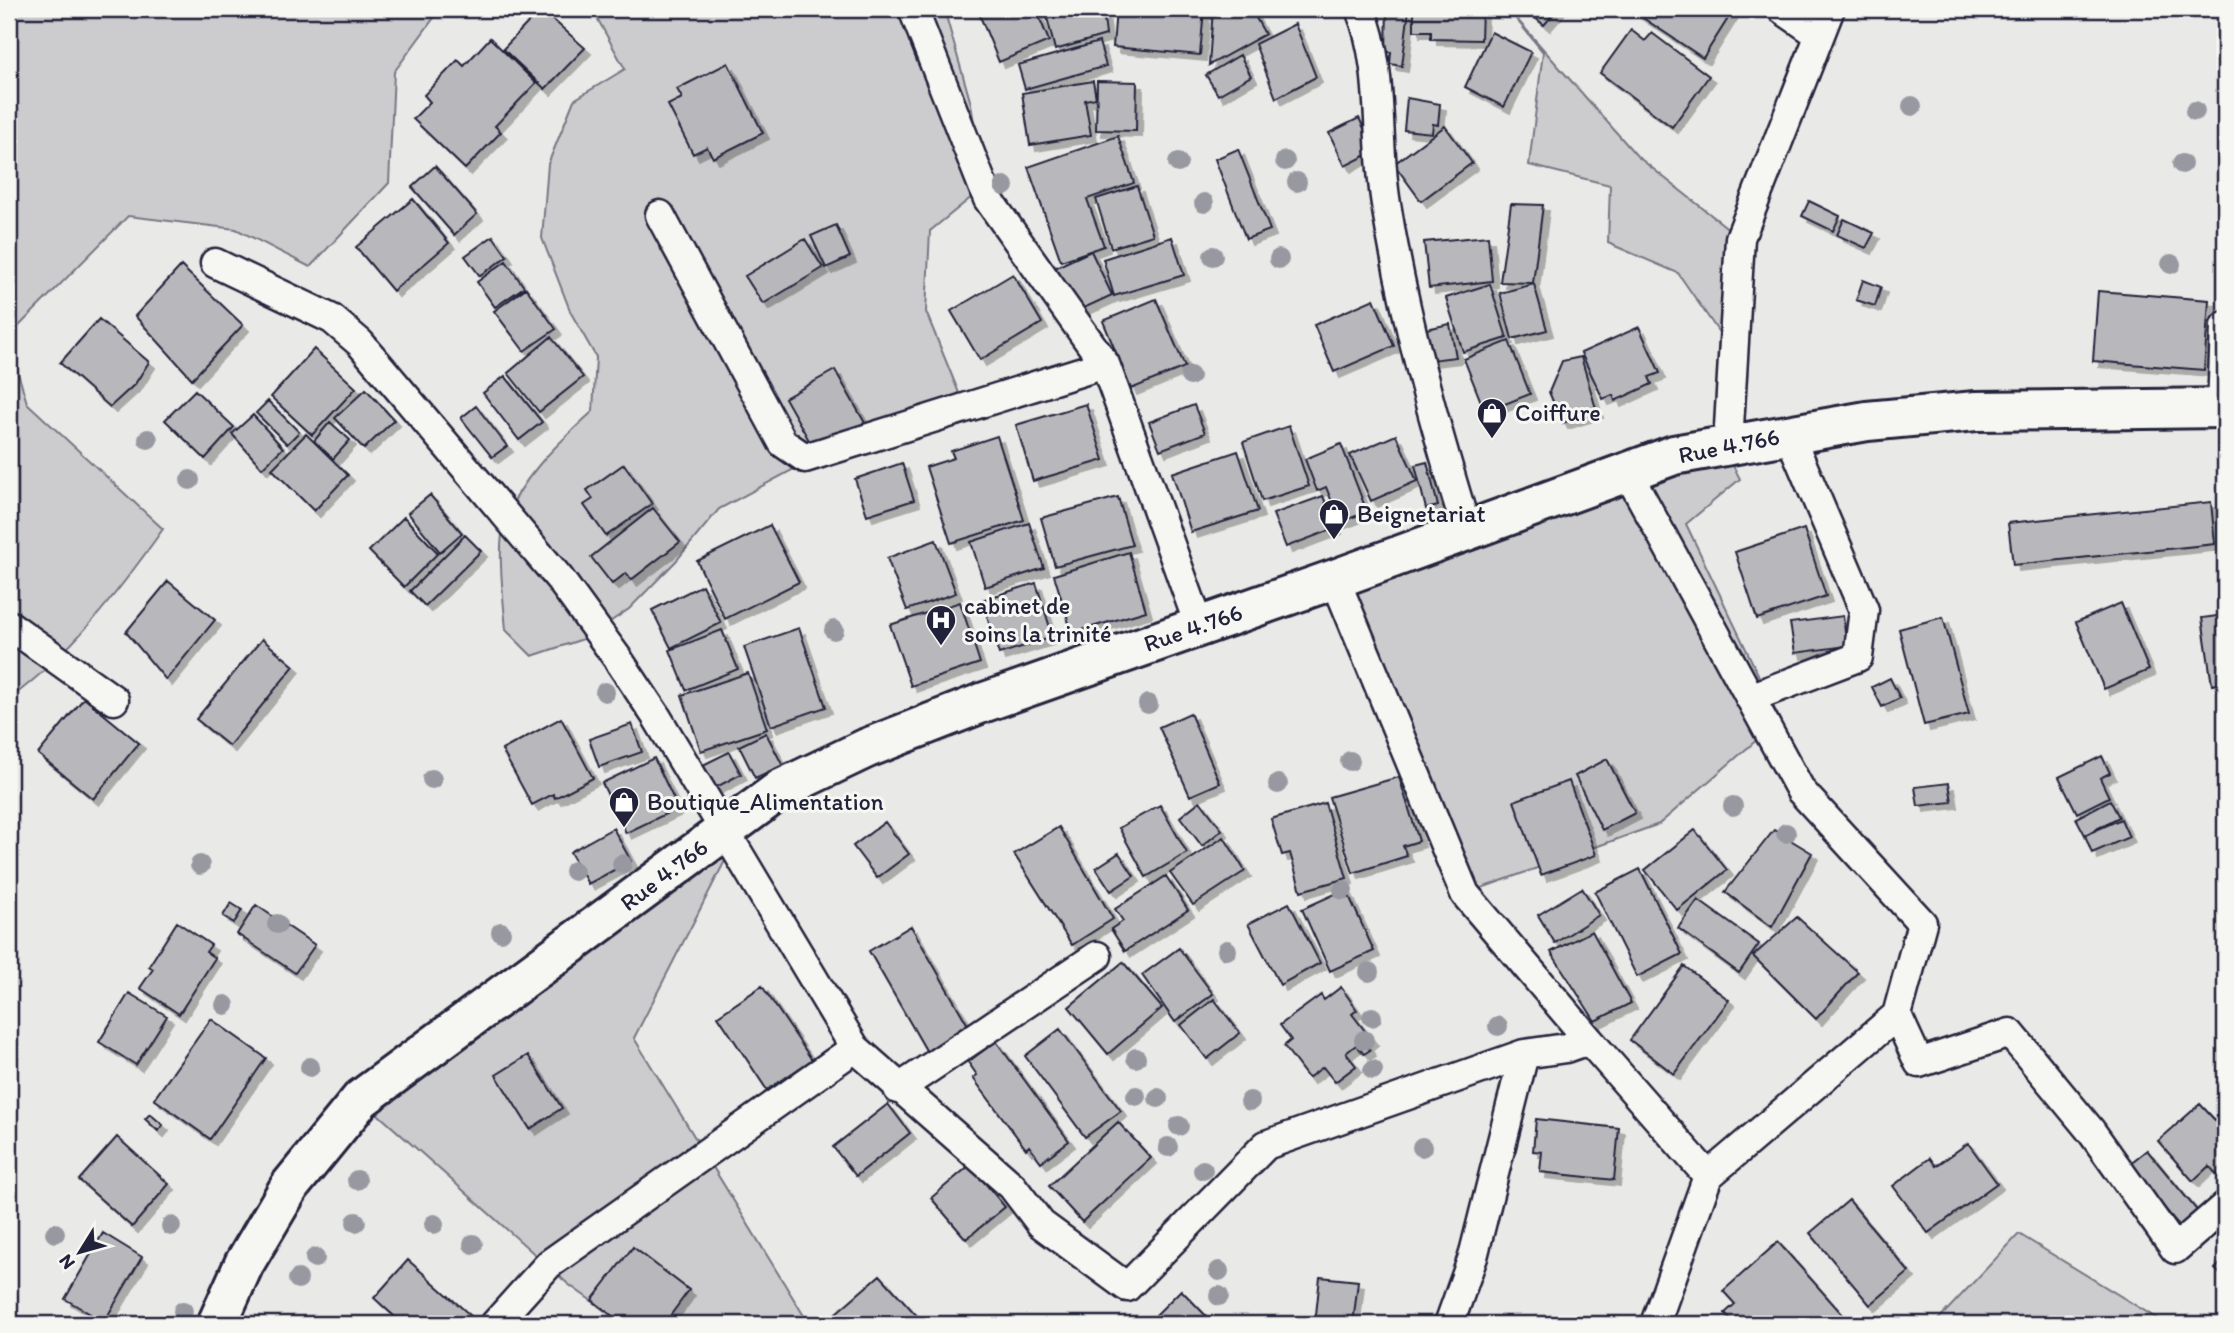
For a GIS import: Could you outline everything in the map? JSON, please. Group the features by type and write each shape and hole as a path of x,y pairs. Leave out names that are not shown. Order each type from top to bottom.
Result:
{"street":[{"path":"914,9 988,199 1105,364 1199,625"},
{"path":"1360,9 1370,34 1384,192 1398,282 1425,393 1467,531"},
{"path":"1728,444 1740,239 1824,21 1782,9"},
{"path":"660,215 783,443 805,457 1105,364"},
{"path":"215,263 332,318 360,343 559,578 656,716 722,831 855,1048 898,1089 1012,1186 1041,1224 1127,1287 1266,1145 1524,1054 1566,1048 1589,1040"},
{"path":"2223,408 2225,326"},
{"name":"Rue 4.766","path":"217,1324 244,1264 290,1186 361,1099 781,789 867,748 1199,625 1335,579 1674,455 1867,421 1976,411 2223,408"},
{"path":"1750,698 1858,657 1864,610 1790,434"},
{"path":"1628,472 1801,791 1922,923 1897,1015 1708,1177 1655,1323"},
{"path":"1335,579 1465,894 1708,1177"},
{"path":"9,625 114,701"},
{"path":"898,1089 1097,956"},
{"path":"1897,1015 1919,1063 2010,1032 2091,1131 2175,1249 2225,1206"},
{"path":"495,1324 549,1264 855,1048"},
{"path":"1449,1324 1473,1257 1524,1054"}],"shaded area":[{"path":"9,9 452,9 439,11 394,72 389,183 310,267 236,229 128,216 9,336"},
{"path":"589,9 944,9 971,104 984,187 930,231 926,312 961,398 837,446 719,509 676,561 629,609 586,638 532,656 506,630 501,574 502,531 512,504 531,474 593,411 596,357 571,313 542,238 548,164 574,100 625,69 596,16"},
{"path":"1508,9 1637,156 1740,238 1725,450 1740,479 1686,524 1780,720 1659,824 1465,894 1335,579 1718,450 1722,337 1678,273 1608,243 1610,185 1529,165 1543,52"},
{"path":"9,343 27,403 163,529 93,620 53,662 9,699"},
{"path":"751,810 634,1038 809,1324 624,1324 568,1284 361,1099"},
{"path":"2019,1234 2166,1324 1934,1324"}],"building":[{"path":"541,9 585,48 545,89 503,49"},
{"path":"977,9 1036,9 1049,41 999,62"},
{"path":"1045,9 1103,9 1106,35 1055,50"},
{"path":"1116,9 1204,9 1200,55 1113,47"},
{"path":"1213,9 1251,9 1265,34 1209,65"},
{"path":"1387,9 1409,9 1402,66 1390,64 1391,52 1386,52"},
{"path":"1414,9 1482,9 1481,40 1431,39 1431,31 1414,31"},
{"path":"1525,9 1558,9 1544,25"},
{"path":"1636,9 1734,9 1703,58 1634,12"},
{"path":"1295,24 1316,77 1276,98 1255,44"},
{"path":"1631,30 1645,41 1652,33 1709,76 1672,127 1600,73"},
{"path":"1491,32 1531,52 1504,107 1465,87"},
{"path":"490,38 536,83 495,126 501,132 465,169 413,119 430,102 424,95 458,60 464,66"},
{"path":"1099,42 1106,66 1025,89 1018,65"},
{"path":"1240,55 1251,76 1218,95 1206,75"},
{"path":"728,63 763,133 713,158 707,147 693,154 668,105 682,98 677,89"},
{"path":"1093,81 1096,98 1085,100 1091,135 1030,145 1022,93"},
{"path":"1097,81 1137,82 1136,131 1096,130"},
{"path":"1407,98 1440,104 1438,125 1433,124 1432,133 1404,130"},
{"path":"1359,118 1375,151 1345,166 1329,133"},
{"path":"1445,126 1472,163 1421,201 1394,164"},
{"path":"1118,136 1134,183 1087,199 1104,246 1061,261 1028,167"},
{"path":"1238,149 1270,230 1246,239 1215,159"},
{"path":"435,166 477,214 454,235 412,187"},
{"path":"1137,186 1153,235 1111,248 1096,199"},
{"path":"413,199 449,243 393,291 356,247"},
{"path":"1809,201 1840,216 1833,231 1802,216"},
{"path":"1511,204 1543,205 1533,283 1500,282"},
{"path":"1844,219 1874,233 1866,248 1837,235"},
{"path":"836,225 850,257 826,268 811,236"},
{"path":"493,236 507,256 480,276 465,256"},
{"path":"1488,236 1492,281 1429,288 1424,242"},
{"path":"1172,237 1184,275 1114,296 1103,259"},
{"path":"805,239 823,268 763,304 745,276"},
{"path":"1091,251 1112,295 1073,313 1052,269"},
{"path":"506,261 524,287 495,307 477,282"},
{"path":"181,266 243,325 192,379 135,316"},
{"path":"1013,274 1042,323 980,360 951,311"},
{"path":"1863,280 1881,287 1875,306 1856,300"},
{"path":"1490,284 1507,338 1463,352 1446,298"},
{"path":"1534,284 1547,330 1512,339 1500,293"},
{"path":"526,288 556,329 524,351 494,311"},
{"path":"2098,291 2209,300 2204,370 2093,361"},
{"path":"1156,299 1185,367 1131,389 1103,321"},
{"path":"1374,299 1394,346 1334,372 1314,325"},
{"path":"99,319 149,362 135,384 110,407 60,363"},
{"path":"1450,324 1456,357 1431,360 1426,329"},
{"path":"1639,327 1660,373 1649,377 1652,384 1615,401 1613,395 1603,399 1581,353"},
{"path":"551,337 583,377 539,412 508,373"},
{"path":"1509,341 1530,394 1485,412 1464,359"},
{"path":"314,349 356,388 312,435 271,397"},
{"path":"1581,357 1597,412 1562,423 1549,392 1562,361"},
{"path":"835,370 865,423 815,451 785,398"},
{"path":"505,376 542,422 519,440 483,393"},
{"path":"366,389 394,420 364,449 335,418"},
{"path":"195,390 234,427 205,459 165,420"},
{"path":"268,401 299,432 287,444 256,413"},
{"path":"1086,404 1104,460 1033,481 1016,425"},
{"path":"1194,405 1205,433 1160,450 1149,422"},
{"path":"476,406 507,446 492,457 461,418"},
{"path":"253,415 283,448 262,468 232,434"},
{"path":"330,422 350,440 333,459 314,441"},
{"path":"1289,426 1309,486 1262,501 1243,442"},
{"path":"306,434 348,475 314,511 272,469"},
{"path":"1396,435 1417,481 1371,501 1350,455"},
{"path":"997,436 1024,520 951,543 926,467 954,458 951,451"},
{"path":"1341,444 1367,512 1340,522 1326,487 1317,491 1305,459"},
{"path":"1238,451 1258,511 1191,532 1172,473"},
{"path":"1427,462 1438,506 1426,509 1415,465"},
{"path":"902,463 914,500 867,515 855,479"},
{"path":"624,464 652,504 606,536 584,505 593,499 587,490"},
{"path":"430,495 462,533 440,552 408,513"},
{"path":"1323,496 1336,528 1286,547 1273,514"},
{"path":"1118,497 1132,545 1055,566 1041,518"},
{"path":"2211,502 2215,544 2013,565 2008,523"},
{"path":"653,508 680,542 631,580 626,573 612,584 591,557"},
{"path":"404,517 438,553 404,587 369,551"},
{"path":"1029,523 1044,568 985,587 971,542"},
{"path":"770,525 799,582 725,619 697,561"},
{"path":"1804,529 1826,596 1757,619 1735,552"},
{"path":"465,535 481,551 425,606 410,591"},
{"path":"936,540 956,593 907,610 887,558"},
{"path":"1129,552 1146,611 1072,633 1054,575"},
{"path":"168,581 215,620 166,680 126,632"},
{"path":"1036,583 1053,637 999,654 982,600"},
{"path":"702,585 721,623 671,648 652,610"},
{"path":"960,602 980,663 911,686 890,625"},
{"path":"2121,603 2149,670 2104,689 2076,622"},
{"path":"2225,615 2225,683 2212,685 2202,618"},
{"path":"1843,616 1847,646 1795,653 1790,623"},
{"path":"1943,617 1969,714 1924,725 1899,629"},
{"path":"799,628 826,707 771,726 744,647"},
{"path":"722,630 738,669 686,690 670,650"},
{"path":"262,639 294,666 229,746 196,719"},
{"path":"748,673 767,729 701,751 682,695"},
{"path":"1890,678 1900,698 1882,707 1872,687"},
{"path":"84,698 139,743 93,799 38,754"},
{"path":"1190,713 1220,783 1190,796 1159,727"},
{"path":"561,718 593,778 555,798 553,794 532,805 502,750"},
{"path":"632,724 642,752 599,767 589,739"},
{"path":"766,733 786,772 776,776 772,770 755,778 739,746"},
{"path":"729,752 741,774 713,789 701,766"},
{"path":"2102,756 2110,773 2100,778 2109,797 2077,813 2059,777"},
{"path":"654,758 678,808 626,833 602,783"},
{"path":"1607,759 1635,813 1602,830 1575,776"},
{"path":"1399,777 1419,841 1403,846 1407,856 1353,873 1329,797"},
{"path":"1569,781 1596,855 1541,875 1514,801"},
{"path":"1949,783 1952,802 1918,806 1915,787"},
{"path":"2110,800 2119,817 2085,835 2076,818"},
{"path":"1200,801 1222,830 1202,846 1180,817"},
{"path":"1325,803 1347,878 1301,891 1290,853 1282,855 1271,819"},
{"path":"1160,805 1187,853 1146,877 1119,828"},
{"path":"2121,819 2129,837 2092,853 2085,835"},
{"path":"885,822 909,854 877,878 853,846"},
{"path":"1059,827 1113,919 1072,945 1014,854"},
{"path":"613,828 631,861 588,884 570,852"},
{"path":"1695,830 1727,870 1677,910 1645,870"},
{"path":"1774,830 1812,853 1772,927 1725,892"},
{"path":"1224,837 1245,871 1193,905 1170,873"},
{"path":"1119,853 1134,876 1111,891 1096,868"},
{"path":"1640,869 1682,954 1637,977 1595,892"},
{"path":"1166,876 1188,910 1125,951 1111,929 1123,921 1115,909"},
{"path":"1582,888 1599,915 1555,943 1538,915"},
{"path":"1346,889 1374,951 1330,971 1302,909"},
{"path":"1698,900 1759,944 1739,973 1678,928"},
{"path":"231,903 242,910 234,923 223,916"},
{"path":"1289,903 1320,963 1280,985 1248,924"},
{"path":"256,905 315,945 295,973 237,934"},
{"path":"1797,917 1858,972 1816,1019 1753,956"},
{"path":"177,922 211,945 206,952 215,958 179,1014 140,988 153,969 149,966"},
{"path":"911,926 969,1027 927,1052 869,951"},
{"path":"1592,931 1631,1003 1595,1021 1551,952"},
{"path":"1179,948 1213,994 1175,1022 1142,975"},
{"path":"1123,962 1162,1008 1108,1054 1069,1007"},
{"path":"1684,966 1729,1000 1674,1074 1630,1040"},
{"path":"762,986 812,1060 767,1090 718,1016"},
{"path":"1341,987 1357,1010 1352,1014 1372,1040 1366,1045 1370,1050 1364,1054 1356,1045 1346,1053 1356,1066 1335,1082 1323,1067 1308,1078 1284,1046 1291,1040 1280,1025 1321,995 1324,1000"},
{"path":"129,993 167,1016 136,1065 99,1042"},
{"path":"1214,999 1240,1033 1207,1059 1181,1025"},
{"path":"211,1019 266,1058 210,1139 154,1099"},
{"path":"1060,1029 1121,1111 1085,1137 1025,1056"},
{"path":"996,1041 1069,1141 1041,1162 1029,1146 1026,1149 973,1078 977,1075 968,1062"},
{"path":"528,1055 562,1108 530,1129 496,1075"},
{"path":"888,1104 910,1133 856,1176 833,1147"},
{"path":"2200,1104 2225,1131 2225,1177 2222,1180 2209,1166 2193,1181 2158,1141"},
{"path":"150,1114 163,1125 158,1131 145,1119"},
{"path":"1536,1119 1619,1128 1614,1180 1540,1172 1542,1152 1533,1151"},
{"path":"1118,1122 1151,1158 1082,1222 1049,1186"},
{"path":"117,1137 169,1184 132,1227 79,1180"},
{"path":"1968,1143 1997,1183 1928,1233 1893,1186 1930,1158 1936,1166"},
{"path":"2147,1150 2200,1214 2182,1229 2128,1165"},
{"path":"970,1165 1005,1207 966,1239 931,1198"},
{"path":"1849,1200 1909,1272 1870,1305 1810,1233"},
{"path":"103,1233 142,1257 104,1322 65,1299"},
{"path":"1778,1242 1851,1324 1735,1324 1725,1313 1735,1304 1723,1291"},
{"path":"633,1247 689,1290 664,1324 623,1324 592,1300"},
{"path":"2225,1259 2225,1279 2215,1269"},
{"path":"408,1260 480,1324 395,1324 395,1317 374,1298"},
{"path":"880,1275 919,1318 911,1324 834,1324 829,1319"},
{"path":"1320,1277 1358,1281 1353,1324 1315,1324"},
{"path":"1181,1290 1214,1324 1147,1324"}],"place":[{"name":"Coiffure","path":"1492,440"},
{"name":"Beignetariat","path":"1334,541"},
{"name":"cabinet de soins la trinité","path":"941,647"},
{"name":"Boutique_Alimentation","path":"624,829"}]}
